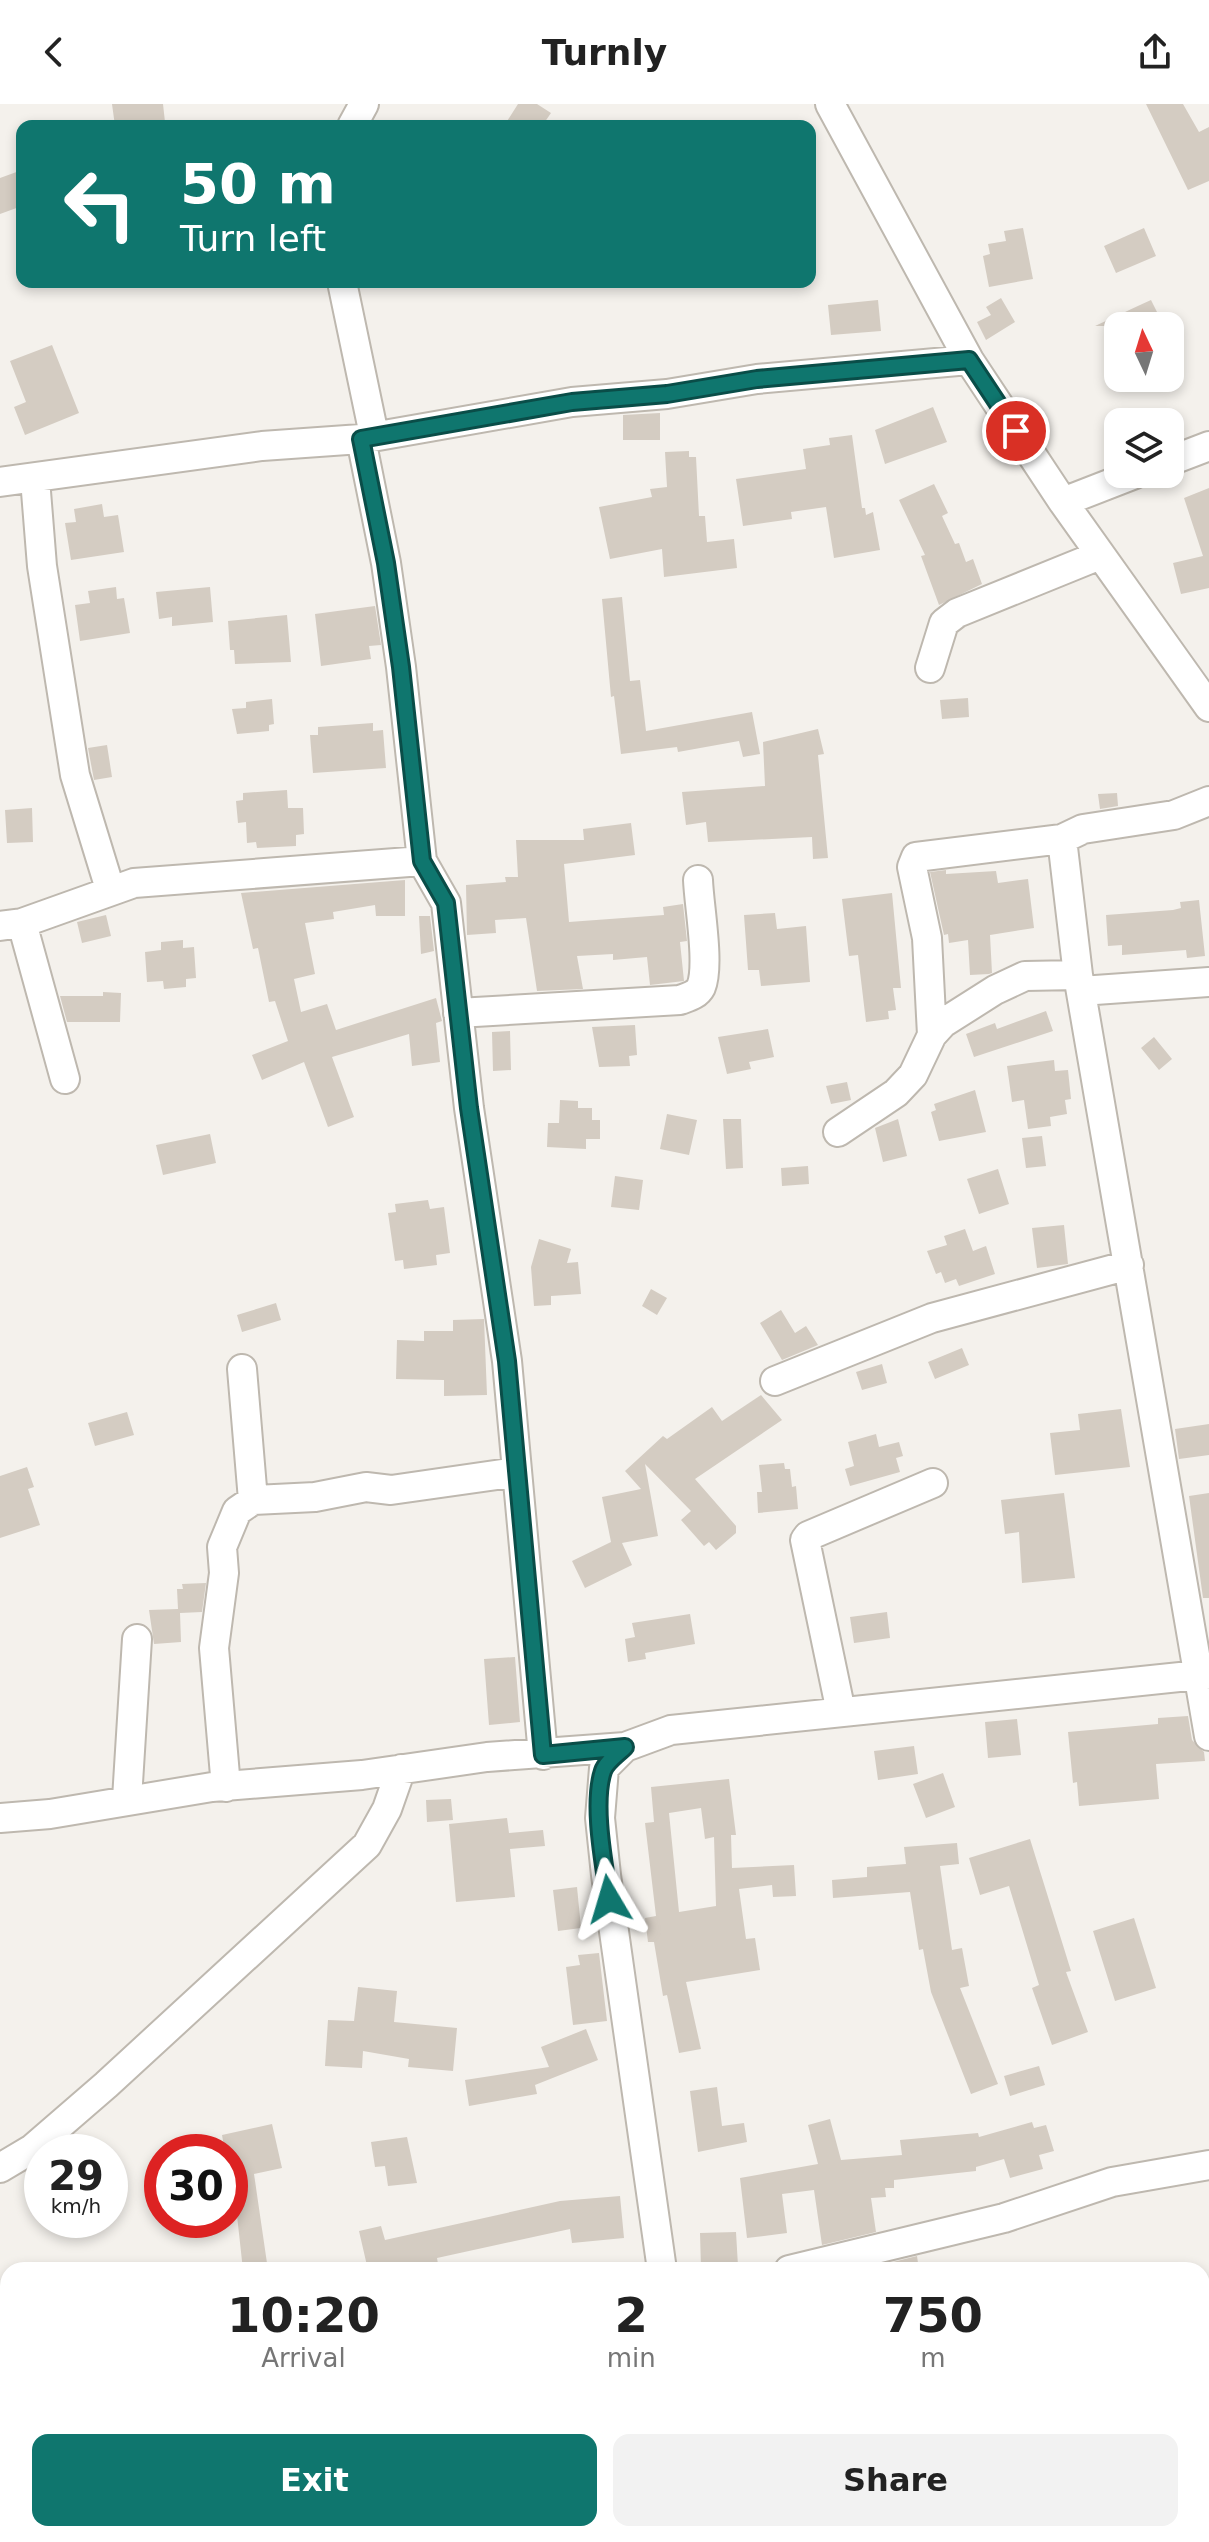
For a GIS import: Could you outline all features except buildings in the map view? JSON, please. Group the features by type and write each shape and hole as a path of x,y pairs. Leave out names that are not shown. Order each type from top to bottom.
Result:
{"street":[{"path":"830,104 969,360 1063,502 1209,707"},
{"path":"343,288 401,667 422,861 446,903 458,1013 507,1361 543,1755"},
{"path":"0,482 262,446 368,437 572,402 667,394 757,379 969,360"},
{"path":"1184,456 1209,446"},
{"path":"35,479 42,566 75,775 110,889"},
{"path":"1063,502 1104,486"},
{"path":"930,668 944,623 957,613 1100,555"},
{"path":"932,1035 927,938 912,862 916,857 1062,839 1083,829 1174,815 1209,801"},
{"path":"1062,839 1080,983 1204,1675 1209,1736"},
{"path":"65,1079 11,925 110,889 175,878 422,861"},
{"path":"458,1013 680,1000 696,994 701,986 703,970 698,880"},
{"path":"838,1132 896,1093 913,1075 932,1035 943,1023 1018,979 1080,983 1209,982"},
{"path":"775,1381 932,1318 1129,1265"},
{"path":"242,1369 253,1500"},
{"path":"226,1787 214,1648 224,1573 222,1547 237,1511 253,1500 315,1497 366,1487 391,1490 517,1472"},
{"path":"841,1712 805,1540 808,1536 933,1483"},
{"path":"127,1799 137,1639"},
{"path":"0,1818 50,1814 127,1799 487,1757 625,1747 671,1730 1204,1675"},
{"path":"625,1747 604,1768 600,1818 661,2262"},
{"path":"0,2168 32,2149 106,2085 367,1845 387,1809 401,1769"},
{"path":"822,2262 1004,2218 1112,2182 1209,2165"}],"route":[{"path":"609,1899 600,1818 601,1789 604,1768 625,1747 543,1755 507,1361 469,1108 446,903 422,861 401,667 386,563 361,439 572,402 667,394 757,379 969,360 1016,431"}]}
